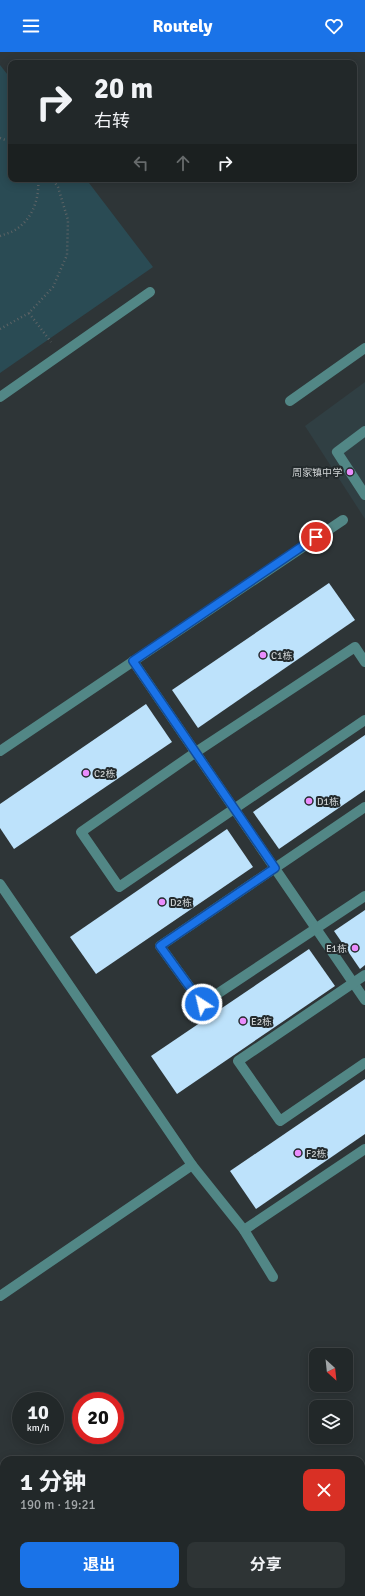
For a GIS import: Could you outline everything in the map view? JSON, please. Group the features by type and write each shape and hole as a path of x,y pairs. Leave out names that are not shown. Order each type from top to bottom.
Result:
{"street":[{"path":"0,397 150,292"},
{"path":"290,400 365,348"},
{"path":"365,431 337,452 365,494"},
{"path":"0,751 343,520"},
{"path":"365,662 355,647 196,752 81,832 119,887 235,810 365,720"},
{"path":"133,661 365,1000"},
{"path":"365,807 160,946 202,1004 365,896"},
{"path":"0,884 192,1165 244,1230 273,1277"},
{"path":"365,975 238,1061 280,1121 365,1063"},
{"path":"244,1230 365,1149"},
{"path":"0,1296 192,1165"}],"path":[{"path":"0,236 15,230 28,219 36,204 38,182"},
{"path":"0,329 29,313 53,287 67,255 68,220 58,187 54,182"},
{"path":"29,313 60,354"}],"shaded area":[{"path":"0,65 8,75 8,182 88,182 153,267 0,373"},
{"name":"周家镇中学","path":"365,382 365,519 305,426"}],"building":[{"name":"C1栋","path":"329,583 355,620 198,728 172,690"},
{"name":"C2栋","path":"146,704 172,742 14,849 0,828 0,804"},
{"name":"D1栋","path":"365,735 365,790 279,849 253,812"},
{"name":"D2栋","path":"227,829 253,867 96,974 70,937"},
{"name":"E1栋","path":"365,910 365,965 360,969 334,931"},
{"name":"E2栋","path":"309,949 335,986 177,1094 151,1056"},
{"name":"F2栋","path":"365,1079 365,1134 256,1209 230,1171"}],"place":[{"name":"周家镇中学","path":"350,472"},
{"name":"C1栋","path":"263,655"},
{"name":"C2栋","path":"86,773"},
{"name":"D1栋","path":"309,801"},
{"name":"D2栋","path":"162,902"},
{"name":"E1栋","path":"355,948"},
{"name":"E2栋","path":"243,1021"},
{"name":"F2栋","path":"298,1153"}],"route":[{"path":"202,1004 160,946 275,868 133,661 316,537"}]}
